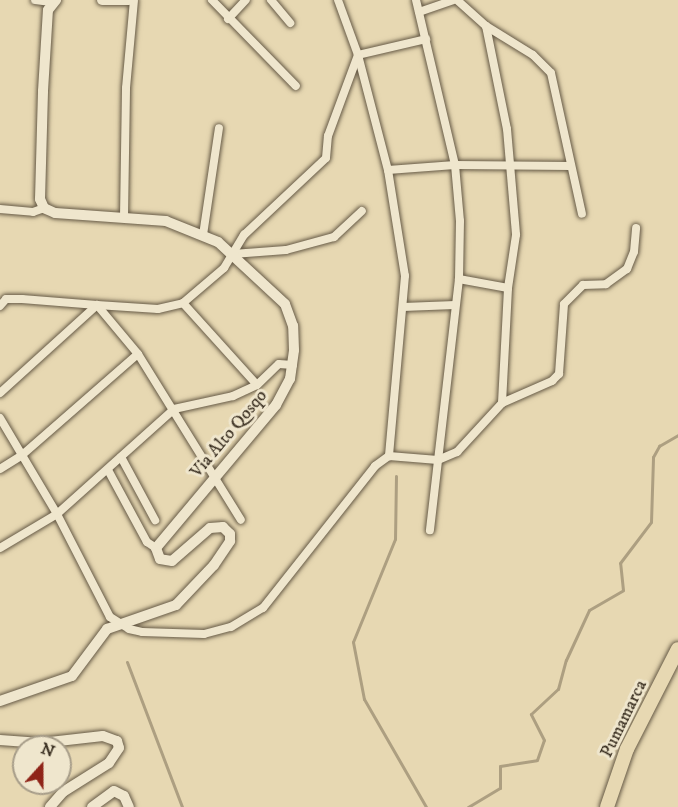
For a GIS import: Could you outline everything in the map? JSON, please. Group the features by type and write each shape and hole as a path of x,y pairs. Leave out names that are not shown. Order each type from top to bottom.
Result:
{"main road":[{"name":"Pumamarca","path":"607,807 627,749 678,649"}],"street":[{"path":"0,209 33,212 44,208 40,199 43,91 50,1 35,0"},
{"path":"102,0 129,0"},
{"path":"124,217 126,88 134,0"},
{"path":"212,0 228,19 296,86"},
{"path":"228,19 246,0"},
{"path":"271,0 290,23"},
{"path":"338,0 358,55 388,170 405,276 389,456"},
{"path":"416,0 455,165 459,279 430,530"},
{"path":"419,12 455,0 486,26 533,55 550,73 582,214"},
{"path":"486,26 510,165 516,235 508,288 501,403"},
{"path":"358,55 426,39"},
{"path":"2,301 158,309 183,303 224,268 244,235 326,158 328,136 358,55"},
{"path":"204,235 219,128"},
{"path":"388,170 455,165 571,166"},
{"name":"Via Alto Qosqo","path":"44,208 55,213 166,221 204,235 233,254 285,304 293,326 293,365 276,405 214,475 156,548"},
{"path":"233,254 286,250 334,237 362,211"},
{"path":"0,418 57,514 110,617 119,625 142,632 204,634 252,617 290,576 375,466 389,456 438,460 457,452 501,403 552,381 559,374 564,304 583,285 606,284 627,269 634,252 636,228"},
{"path":"459,279 508,288"},
{"path":"183,303 257,385"},
{"path":"97,305 138,354 241,519"},
{"path":"0,393 97,305"},
{"path":"403,307 455,305"},
{"path":"0,469 21,456 138,354"},
{"path":"0,548 57,514 174,409 233,396 257,385 279,364 293,365"},
{"path":"121,457 155,520"},
{"path":"0,701 72,676 100,636 119,625 177,605 227,549 230,534 223,527 210,528 172,561 160,559 156,548 147,542 108,470"},
{"path":"0,740 41,743 103,736 117,741 118,748 109,763 63,792 50,807"},
{"path":"92,807 114,791 124,796 129,807"}],"waterway":[{"path":"468,807 500,788 500,766 537,760 544,740 531,714 558,689 566,660 589,610 623,590 620,563 651,522 653,457 659,446 678,435"},
{"path":"396,476 395,539 353,642 364,699 426,807"},
{"path":"127,662 182,807"}]}
